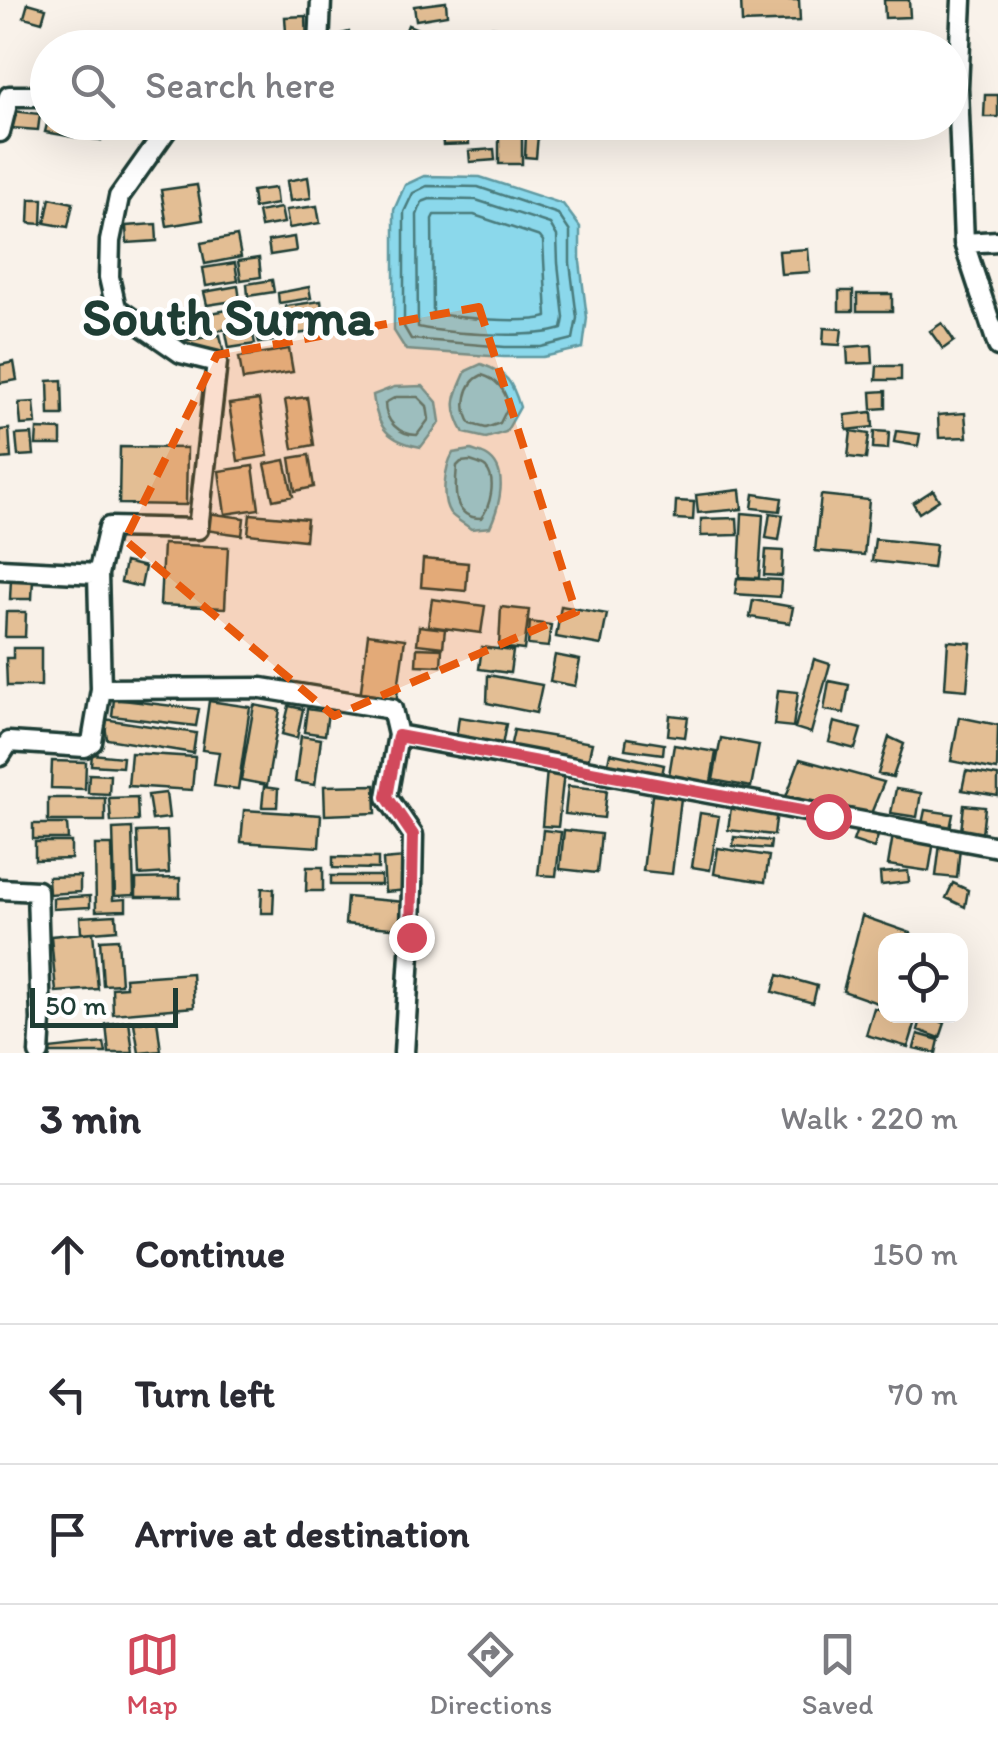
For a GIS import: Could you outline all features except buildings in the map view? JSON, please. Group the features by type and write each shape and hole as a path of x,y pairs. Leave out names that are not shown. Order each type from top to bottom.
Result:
{"street":[{"path":"320,30 321,0"},
{"path":"961,30 962,0"},
{"path":"0,132 9,96 30,96"},
{"path":"0,756 9,742 90,745 101,688 98,574 109,527 198,528 217,362 181,353 116,308 109,277 110,241 120,197 160,140"},
{"path":"960,140 964,243 998,346"},
{"path":"964,243 998,242"},
{"path":"0,570 98,574"},
{"path":"101,688 262,688 392,709 398,736 387,797 413,835 404,1053"},
{"path":"398,736 998,847"},
{"path":"0,889 37,891 39,1053"}],"highlighted area":[{"path":"479,307 576,612 334,716 125,540 217,355"}],"water":[{"path":"424,176 480,177 563,204 580,227 587,318 583,348 543,357 406,350 394,331 394,210 405,185"},
{"path":"481,364 507,379 520,407 506,432 486,438 464,433 455,409 466,371"},
{"path":"423,386 437,402 440,422 421,447 400,441 386,431 373,395 394,387"},
{"path":"471,450 487,456 498,470 499,499 490,527 471,529 452,515 445,499 446,474 453,453"}],"district":[{"name":"South Surma","path":"228,317"}],"route":[{"path":"411,937 413,835 387,797 398,736 828,816"}]}
